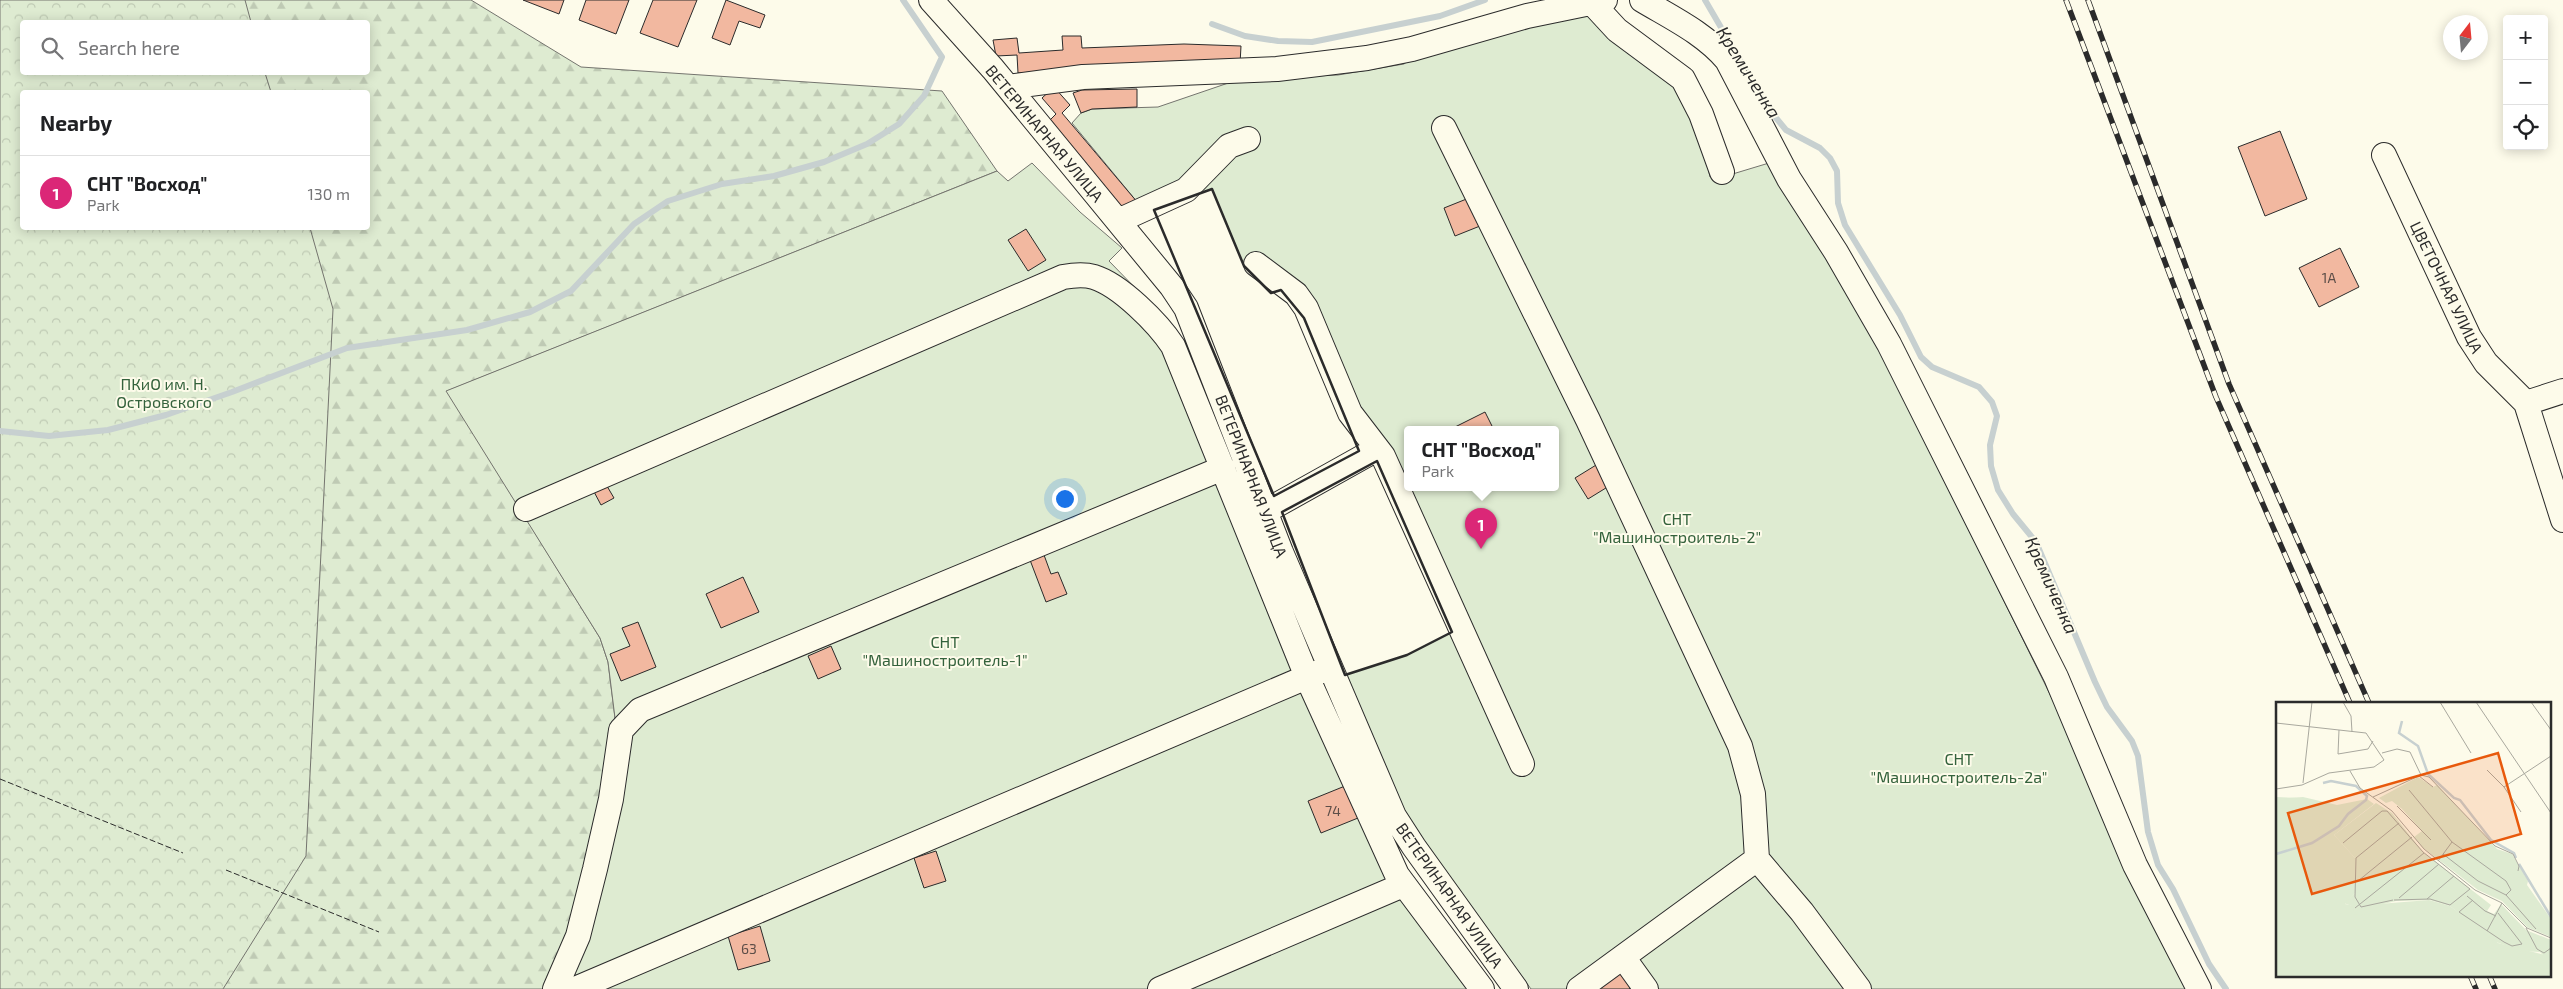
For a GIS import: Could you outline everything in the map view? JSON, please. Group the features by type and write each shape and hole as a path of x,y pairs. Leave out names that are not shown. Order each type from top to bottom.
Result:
{"street":[{"name":"ВЕТЕРИНАРНАЯ УЛИЦА","path":"931,0 1008,87 1172,287 1186,308 1330,668 1394,816 1414,848 1516,989"},
{"path":"1642,0 1697,32 1714,44 1727,60 1789,179 1872,312 2056,677 2135,865 2199,989"},
{"path":"1008,87 1083,77 1277,69 1328,64 1412,49 1527,16 1599,2 1617,30 1683,79 1697,105 1722,172"},
{"path":"1444,128 1588,420 1740,746 1753,794 1757,859 1802,912 1859,989"},
{"path":"1118,221 1186,190 1229,146 1248,139"},
{"name":"ЦВЕТОЧНАЯ УЛИЦА","path":"2384,156 2469,337 2486,363 2526,402 2563,520"},
{"path":"1256,264 1283,282 1301,301 1315,328 1350,413 1383,456 1522,764"},
{"path":"526,509 1063,277 1078,274 1094,277 1106,282 1121,292 1165,334 1180,362 1307,677 1403,885 1482,989"},
{"path":"2526,402 2563,390"},
{"path":"1266,511 1378,449"},
{"path":"555,989 578,936 611,799 621,730 640,710 1223,468"},
{"path":"575,989 1330,668"},
{"path":"1579,989 1757,859"},
{"path":"1160,989 1403,885"},
{"path":"1622,957 1646,989"}],"green space":[{"path":"0,0 471,0 581,67 942,91 997,171 447,391 600,638 608,662 615,718 604,795 568,938 547,989 0,989"},
{"name":"ПКиО им. Н. Островского","path":"0,0 245,0 250,20 20,20 20,75 266,75 270,90 20,90 20,230 311,230 333,309 306,856 223,989 0,989"},
{"path":"1587,12 1604,34 1636,58 1674,77 1703,143 1710,177 1726,176 1769,163 1850,293 2076,747 2188,989 1531,989 1407,818 1345,675 1407,655 1452,632 1377,461 1359,451 1304,318 1281,291 1271,293 1244,266 1212,189 1154,210 1138,203 1072,123 1081,113 1092,109 1158,107 1240,79 1338,75 1404,64 1414,56"},
{"name":"СНТ \"Машиностроитель-1\"","path":"1032,163 1080,212 1122,248 1109,261 1179,333 1317,678 1404,872 1494,989 547,989 568,938 604,795 615,718 608,662 600,638 446,391 997,171 1008,181"}],"building":[{"path":"523,0 564,0 559,14"},
{"path":"586,0 629,0 616,34 579,20"},
{"path":"653,0 697,0 678,47 640,33"},
{"path":"726,0 765,15 760,28 739,21 730,45 712,38"},
{"path":"1062,36 1081,36 1082,48 1184,44 1241,46 1240,64 1138,65 1018,73 1017,55 996,56 993,40 1017,38 1019,53 1063,50"},
{"path":"1054,87 1070,105 1062,113 1138,203 1123,213 1048,122 1056,114 1042,98"},
{"path":"1137,89 1137,107 1092,109 1081,113 1073,93 1082,90"},
{"path":"2280,131 2307,199 2265,216 2238,147"},
{"path":"1474,196 1485,224 1455,236 1444,208"},
{"path":"1026,229 1046,260 1028,271 1008,240"},
{"path":"2340,248 2359,287 2319,307 2299,268"},
{"path":"1485,412 1492,426 1457,426"},
{"path":"1601,462 1614,483 1588,499 1575,478"},
{"path":"604,481 614,498 601,505 592,488"},
{"path":"1044,555 1051,574 1058,572 1067,594 1046,602 1030,560"},
{"path":"743,577 759,612 721,628 706,594"},
{"path":"638,622 656,667 621,681 610,654 630,646 622,628"},
{"path":"831,646 841,669 818,679 808,656"},
{"path":"1345,786 1358,818 1321,833 1308,801"},
{"path":"936,851 946,881 924,888 914,858"},
{"path":"760,926 770,961 738,970 728,936"},
{"path":"1620,967 1633,986 1629,989 1599,989"}],"waterway":[{"path":"0,431 49,436 108,430 166,415 347,348 467,330 530,312 571,291 634,224 668,201 722,184 774,176 824,162 867,144 899,124 924,96 942,57 903,0"},
{"path":"1212,24 1245,36 1278,41 1312,42 1440,16 1485,0"},
{"name":"Кремиченка","path":"1705,0 1768,108 1786,130 1820,148 1830,158 1837,171 1838,203 1845,225 1900,315 1921,357 1932,367 1979,387 1992,402 1997,416 1990,445 1991,466 1998,490 2013,514 2036,542 2107,707 2132,741 2138,756 2148,832 2158,865 2173,889 2209,964 2226,989"}],"railway":[{"path":"2066,0 2216,397 2350,702"},
{"path":"2088,0 2229,384 2369,702"},
{"path":"2470,976 2476,989"},
{"path":"2489,976 2495,989"}],"fence":[{"path":"0,779 183,853"},
{"path":"226,870 379,932"}],"wall":[{"path":"1212,189 1244,266 1271,293 1281,290 1304,318 1359,451 1274,496 1154,210 1212,189"},
{"path":"1377,461 1452,632 1407,655 1345,675 1282,512 1377,461"}],"place":[{"name":"СНТ \"Восход\"","path":"1481,549"}],"park label":[{"name":"СНТ \"Машиностроитель-2\"","path":"1677,527"},
{"name":"СНТ \"Машиностроитель-2а\"","path":"1959,767"}]}
